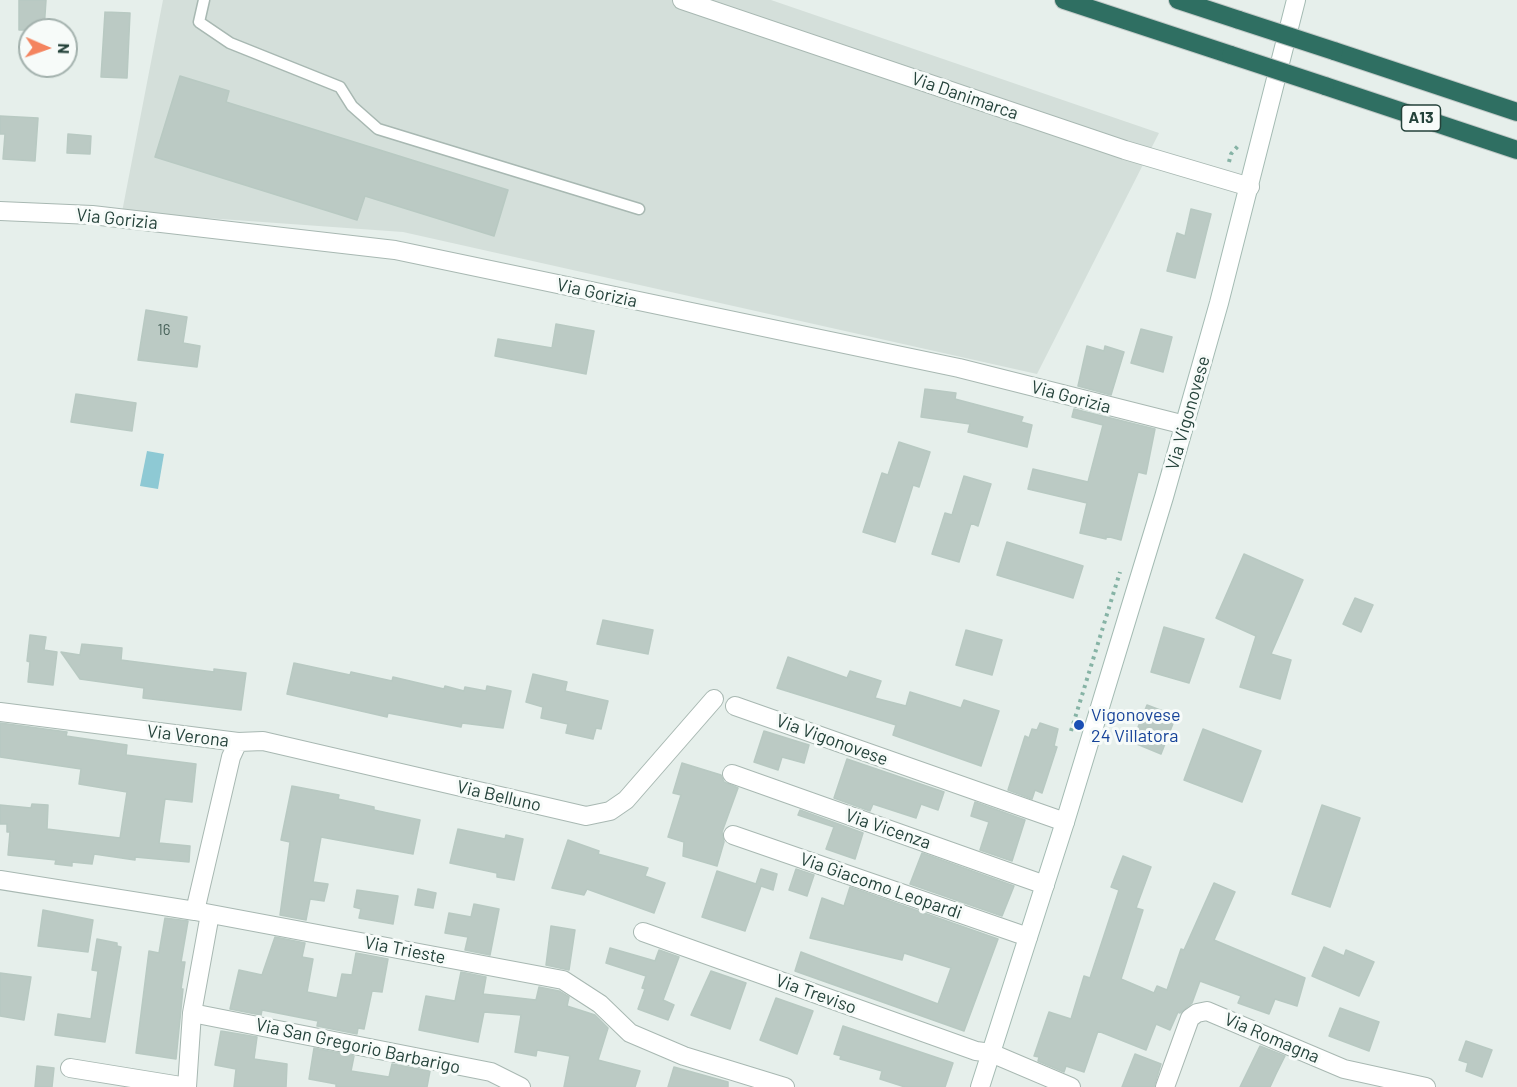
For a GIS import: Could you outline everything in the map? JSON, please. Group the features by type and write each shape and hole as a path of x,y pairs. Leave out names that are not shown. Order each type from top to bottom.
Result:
{"highway":[{"name":"A13","path":"1064,0 1517,150"},
{"name":"A13","path":"1178,0 1517,112"}],"street":[{"name":"Via Danimarca","path":"682,0 1125,150 1250,187"},
{"name":"Via Vigonovese","path":"980,1087 1065,822 1185,425 1250,187 1296,0"},
{"name":"Via Gorizia","path":"0,211 92,215 395,250 959,368 1185,425"},
{"name":"Via Belluno","path":"238,742 263,741 586,816 610,811 626,800 714,699"},
{"name":"Via Vigonovese","path":"735,706 1065,822"},
{"name":"Via Verona","path":"0,712 238,742 231,757 202,912 187,1087 70,1068"},
{"name":"Via Vicenza","path":"732,774 1045,885"},
{"name":"Via Giacomo Leopardi","path":"733,835 1028,937"},
{"name":"Via Trieste","path":"0,880 202,912 563,980 600,1004 630,1033 684,1056 785,1087"},
{"name":"Via Treviso","path":"643,932 976,1051 991,1053"},
{"name":"Via Romagna","path":"1166,1087 1190,1018 1197,1013 1208,1011 1344,1069 1426,1087"},
{"name":"Via San Gregorio Barbarigo","path":"192,1012 491,1072 521,1087"},
{"path":"991,1053 1071,1087"}],"lane":[{"path":"204,0 199,22 230,43 340,87 352,106 378,129 639,209"}],"shaded area":[{"path":"163,0 771,0 1159,133 1037,374 403,232 122,212"}],"water":[{"path":"147,451 164,454 158,489 140,486"}],"building":[{"path":"19,0 46,0 45,18 19,18"},
{"path":"105,12 130,13 127,78 101,77"},
{"path":"180,76 229,91 226,102 508,190 494,236 365,196 357,220 155,157"},
{"path":"0,116 38,118 35,161 3,159 5,134 0,134"},
{"path":"68,134 91,136 90,154 67,153"},
{"path":"1191,209 1211,214 1195,278 1167,271 1177,233 1185,236"},
{"path":"146,310 187,317 183,343 200,346 197,367 138,360"},
{"path":"556,324 594,331 586,374 495,356 498,339 552,348"},
{"path":"1141,329 1172,337 1163,372 1131,363"},
{"path":"1087,346 1104,351 1105,346 1124,352 1111,395 1078,386"},
{"path":"925,389 956,393 955,399 1023,417 1021,422 1032,425 1027,447 968,432 970,424 921,417"},
{"path":"76,394 136,403 132,431 71,422"},
{"path":"1074,409 1155,429 1146,474 1138,472 1121,540 1080,533 1087,503 1028,489 1033,469 1088,482 1103,425 1072,417"},
{"path":"899,442 930,452 919,487 913,485 895,542 863,532 882,473 888,475"},
{"path":"964,476 991,484 978,526 971,523 959,562 932,554 945,513 952,515"},
{"path":"1007,542 1083,566 1073,598 997,575"},
{"path":"1244,554 1303,580 1271,654 1291,660 1280,699 1240,687 1256,636 1216,618"},
{"path":"1355,598 1373,605 1361,632 1343,624"},
{"path":"603,620 653,630 648,654 597,644"},
{"path":"1164,627 1204,639 1189,683 1151,672"},
{"path":"966,630 1002,640 992,675 956,665"},
{"path":"30,635 46,637 44,650 57,652 53,685 28,682 30,662 27,661"},
{"path":"82,644 122,648 121,660 214,672 214,669 246,673 241,710 143,698 144,688 80,679 61,652 80,655"},
{"path":"788,657 847,678 850,671 881,681 875,698 906,706 910,692 961,708 964,700 999,711 981,766 893,735 896,725 777,688"},
{"path":"294,663 392,681 393,677 444,689 445,686 464,691 465,687 486,691 487,686 511,691 503,728 462,723 461,727 388,713 387,717 287,694"},
{"path":"533,674 567,682 565,691 608,701 601,729 596,728 593,739 566,733 568,724 541,718 543,707 526,702"},
{"path":"1147,705 1176,716 1161,754 1132,742"},
{"path":"0,723 67,732 66,736 127,745 126,755 196,764 192,802 165,799 159,843 190,846 189,862 135,857 135,860 94,854 92,864 72,862 72,866 55,864 56,860 8,855 10,832 7,832 7,824 0,824 0,805 31,808 32,804 48,805 47,829 120,838 127,792 79,784 81,769 0,757"},
{"path":"1040,723 1058,729 1054,746 1057,747 1042,793 1035,790 1032,799 1008,790 1025,736 1029,738 1032,729 1037,730"},
{"path":"1203,729 1261,751 1242,802 1184,780"},
{"path":"764,731 809,745 804,763 782,757 778,770 754,762"},
{"path":"847,759 944,792 938,810 921,804 916,818 873,804 870,811 834,798"},
{"path":"682,763 721,775 724,782 738,788 722,832 724,842 717,866 683,856 684,842 668,837 681,795 673,793"},
{"path":"292,786 339,795 338,799 420,820 413,854 321,837 313,882 328,884 324,901 310,899 306,920 280,915 290,842 281,840"},
{"path":"975,802 1025,820 1012,861 980,850 989,822 971,816"},
{"path":"1322,805 1360,818 1330,907 1292,894"},
{"path":"800,810 863,833 855,859 826,849 834,827 798,815"},
{"path":"458,829 505,839 506,835 523,839 514,880 497,877 497,873 450,863"},
{"path":"568,840 599,851 598,854 648,868 645,876 665,883 654,913 587,889 584,895 552,888"},
{"path":"922,853 1014,886 1002,916 910,884"},
{"path":"1123,856 1151,867 1136,908 1143,910 1121,979 1154,993 1157,986 1167,990 1181,949 1184,950 1214,883 1235,892 1214,940 1305,978 1297,1006 1275,999 1269,1014 1238,1003 1241,996 1200,981 1192,1003 1180,1013 1178,1012 1170,1030 1156,1024 1146,1050 1098,1031 1084,1072 1066,1066 1064,1072 1038,1061 1039,1057 1034,1056 1049,1012 1071,1019 1084,976 1090,978 1119,890 1111,887"},
{"path":"761,869 777,874 773,890 761,886 745,931 702,917 717,871 756,884"},
{"path":"796,869 814,875 807,896 789,890"},
{"path":"850,887 998,939 964,1031 795,971 801,952 938,1004 951,968 904,953 902,960 810,938 822,898 844,906"},
{"path":"418,889 436,893 433,908 415,905"},
{"path":"357,890 398,896 393,924 359,918 361,909 354,907"},
{"path":"474,904 499,909 490,955 465,950 468,937 445,933 449,913 471,917"},
{"path":"43,910 93,920 88,952 38,946"},
{"path":"165,918 188,921 181,962 185,962 176,1059 136,1053 149,951 159,953"},
{"path":"551,926 575,930 569,970 546,965"},
{"path":"275,937 305,943 302,957 313,959 307,992 337,998 342,974 352,975 356,953 388,959 382,992 372,991 364,1029 358,1028 357,1034 317,1026 318,1021 262,1010 261,1015 230,1009 239,970 262,975"},
{"path":"97,939 117,943 117,946 121,947 105,1042 55,1035 58,1014 91,1019 98,971 92,970"},
{"path":"1324,947 1344,956 1346,950 1374,962 1359,996 1312,976"},
{"path":"610,948 655,961 659,950 679,957 663,1000 674,1005 668,1020 638,1009 645,989 642,988 646,976 606,963"},
{"path":"711,971 746,983 730,1029 691,1015"},
{"path":"461,972 486,977 483,994 536,1000 539,987 559,991 569,997 567,1006 595,1015 608,1028 598,1060 640,1071 635,1087 564,1087 570,1056 537,1050 536,1056 515,1052 521,1015 484,1012 478,1042 419,1030 426,996 455,1001"},
{"path":"0,973 31,977 24,1020 0,1016"},
{"path":"776,998 813,1011 797,1054 760,1040"},
{"path":"1340,1008 1379,1022 1369,1051 1329,1036"},
{"path":"843,1026 953,1063 945,1087 905,1087 880,1079 882,1071 840,1059 841,1056 834,1054"},
{"path":"221,1031 257,1037 254,1059 287,1064 286,1087 234,1087 236,1069 215,1065"},
{"path":"1466,1041 1492,1050 1482,1077 1466,1071 1468,1063 1459,1060"},
{"path":"1260,1046 1285,1056 1270,1087 1240,1087"},
{"path":"314,1048 354,1056 351,1071 389,1077 392,1064 430,1071 427,1087 336,1087 336,1084 309,1079"},
{"path":"1135,1054 1161,1064 1154,1087 1122,1087"},
{"path":"37,1066 54,1068 52,1087 35,1087"},
{"path":"674,1067 728,1082 728,1087 668,1087"}],"place":[{"name":"Vigonovese 24 Villatora","path":"1079,725"}]}
